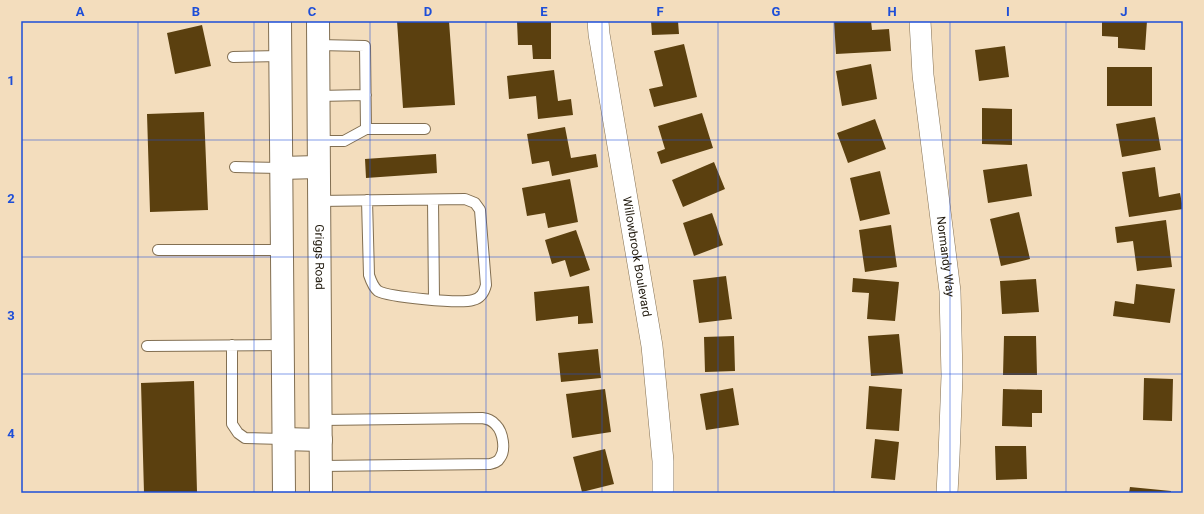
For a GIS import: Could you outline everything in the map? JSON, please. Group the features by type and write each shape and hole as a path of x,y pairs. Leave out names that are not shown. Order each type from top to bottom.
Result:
{"main road":[{"path":"280,21 284,493"},
{"name":"Griggs Road","path":"318,21 321,493"},
{"path":"282,168 318,167"},
{"path":"283,439 321,430"}],"street":[{"name":"Willowbrook Boulevard","path":"598,21 652,346 663,461 663,493"},
{"name":"Normandy Way","path":"920,21 923,75 950,290 952,376 950,456 947,493"}],"lane":[{"path":"318,45 365,46 366,129"},
{"path":"233,57 280,56"},
{"path":"318,96 366,95"},
{"path":"318,141 344,141 366,129 425,129"},
{"path":"235,167 282,168"},
{"path":"319,201 367,200 433,200 465,199 475,203 480,210 486,285 484,292 472,300 462,301 399,296 378,290 373,286 369,275 367,200"},
{"path":"433,200 434,299"},
{"path":"158,250 282,250"},
{"path":"232,345 232,424 238,433 245,438 283,439"},
{"path":"147,346 283,345"},
{"path":"321,430 482,418 490,420 496,424 500,430 503,442 503,452 500,459 490,464 321,466"}],"building":[{"path":"397,21 449,21 455,105 403,108"},
{"path":"517,21 551,21 551,59 533,59 532,45 518,45"},
{"path":"651,21 678,21 679,34 652,35"},
{"path":"834,21 871,21 872,30 889,29 891,51 836,54"},
{"path":"1102,21 1147,21 1145,50 1118,48 1118,37 1102,36"},
{"path":"202,25 211,66 175,74 167,33"},
{"path":"684,44 697,97 654,107 649,89 663,86 654,51"},
{"path":"1005,46 1009,77 979,81 975,50"},
{"path":"871,64 877,99 842,106 836,71"},
{"path":"1107,67 1152,67 1152,106 1107,106"},
{"path":"554,70 558,101 571,99 573,115 538,119 536,96 509,99 507,76"},
{"path":"982,108 1012,109 1012,145 982,144"},
{"path":"204,112 208,210 150,212 147,114"},
{"path":"702,113 713,148 661,164 657,152 665,149 658,126"},
{"path":"1155,117 1161,150 1122,157 1116,124"},
{"path":"875,119 886,149 848,163 837,133"},
{"path":"565,127 571,158 596,154 598,167 552,176 549,161 532,164 527,134"},
{"path":"436,154 437,173 366,178 365,159"},
{"path":"714,162 725,189 683,207 672,180"},
{"path":"1027,164 1032,196 988,203 983,170"},
{"path":"1155,167 1159,197 1180,193 1183,209 1129,217 1122,172"},
{"path":"880,171 890,214 860,221 850,178"},
{"path":"570,179 578,222 548,228 545,213 527,216 522,188"},
{"path":"1019,212 1030,259 1001,266 990,219"},
{"path":"712,213 723,245 694,256 683,223"},
{"path":"1166,220 1172,267 1137,271 1133,241 1117,243 1115,227"},
{"path":"891,225 897,267 865,272 859,230"},
{"path":"576,230 590,270 570,277 565,260 552,264 545,240"},
{"path":"726,276 732,319 699,323 693,280"},
{"path":"853,278 899,282 895,321 867,319 869,293 852,292"},
{"path":"1036,279 1039,312 1002,314 1000,281"},
{"path":"1136,284 1175,289 1170,323 1113,316 1115,301 1134,304"},
{"path":"589,286 593,323 578,324 578,316 536,321 534,292"},
{"path":"899,334 903,374 871,376 868,336"},
{"path":"734,336 735,371 705,372 704,337"},
{"path":"1004,336 1036,336 1037,375 1003,375"},
{"path":"598,349 601,378 561,382 558,353"},
{"path":"1144,378 1173,379 1172,421 1143,420"},
{"path":"194,381 197,492 144,493 141,383"},
{"path":"869,386 902,389 899,431 866,429"},
{"path":"733,388 739,425 706,430 700,394"},
{"path":"605,389 611,432 572,438 566,394"},
{"path":"1003,389 1042,390 1042,413 1032,413 1032,427 1002,426"},
{"path":"875,439 899,442 895,480 871,478"},
{"path":"995,446 1026,446 1027,479 996,480"},
{"path":"605,449 614,484 582,492 573,457"},
{"path":"1130,487 1171,491 1171,493 1129,493"}]}
